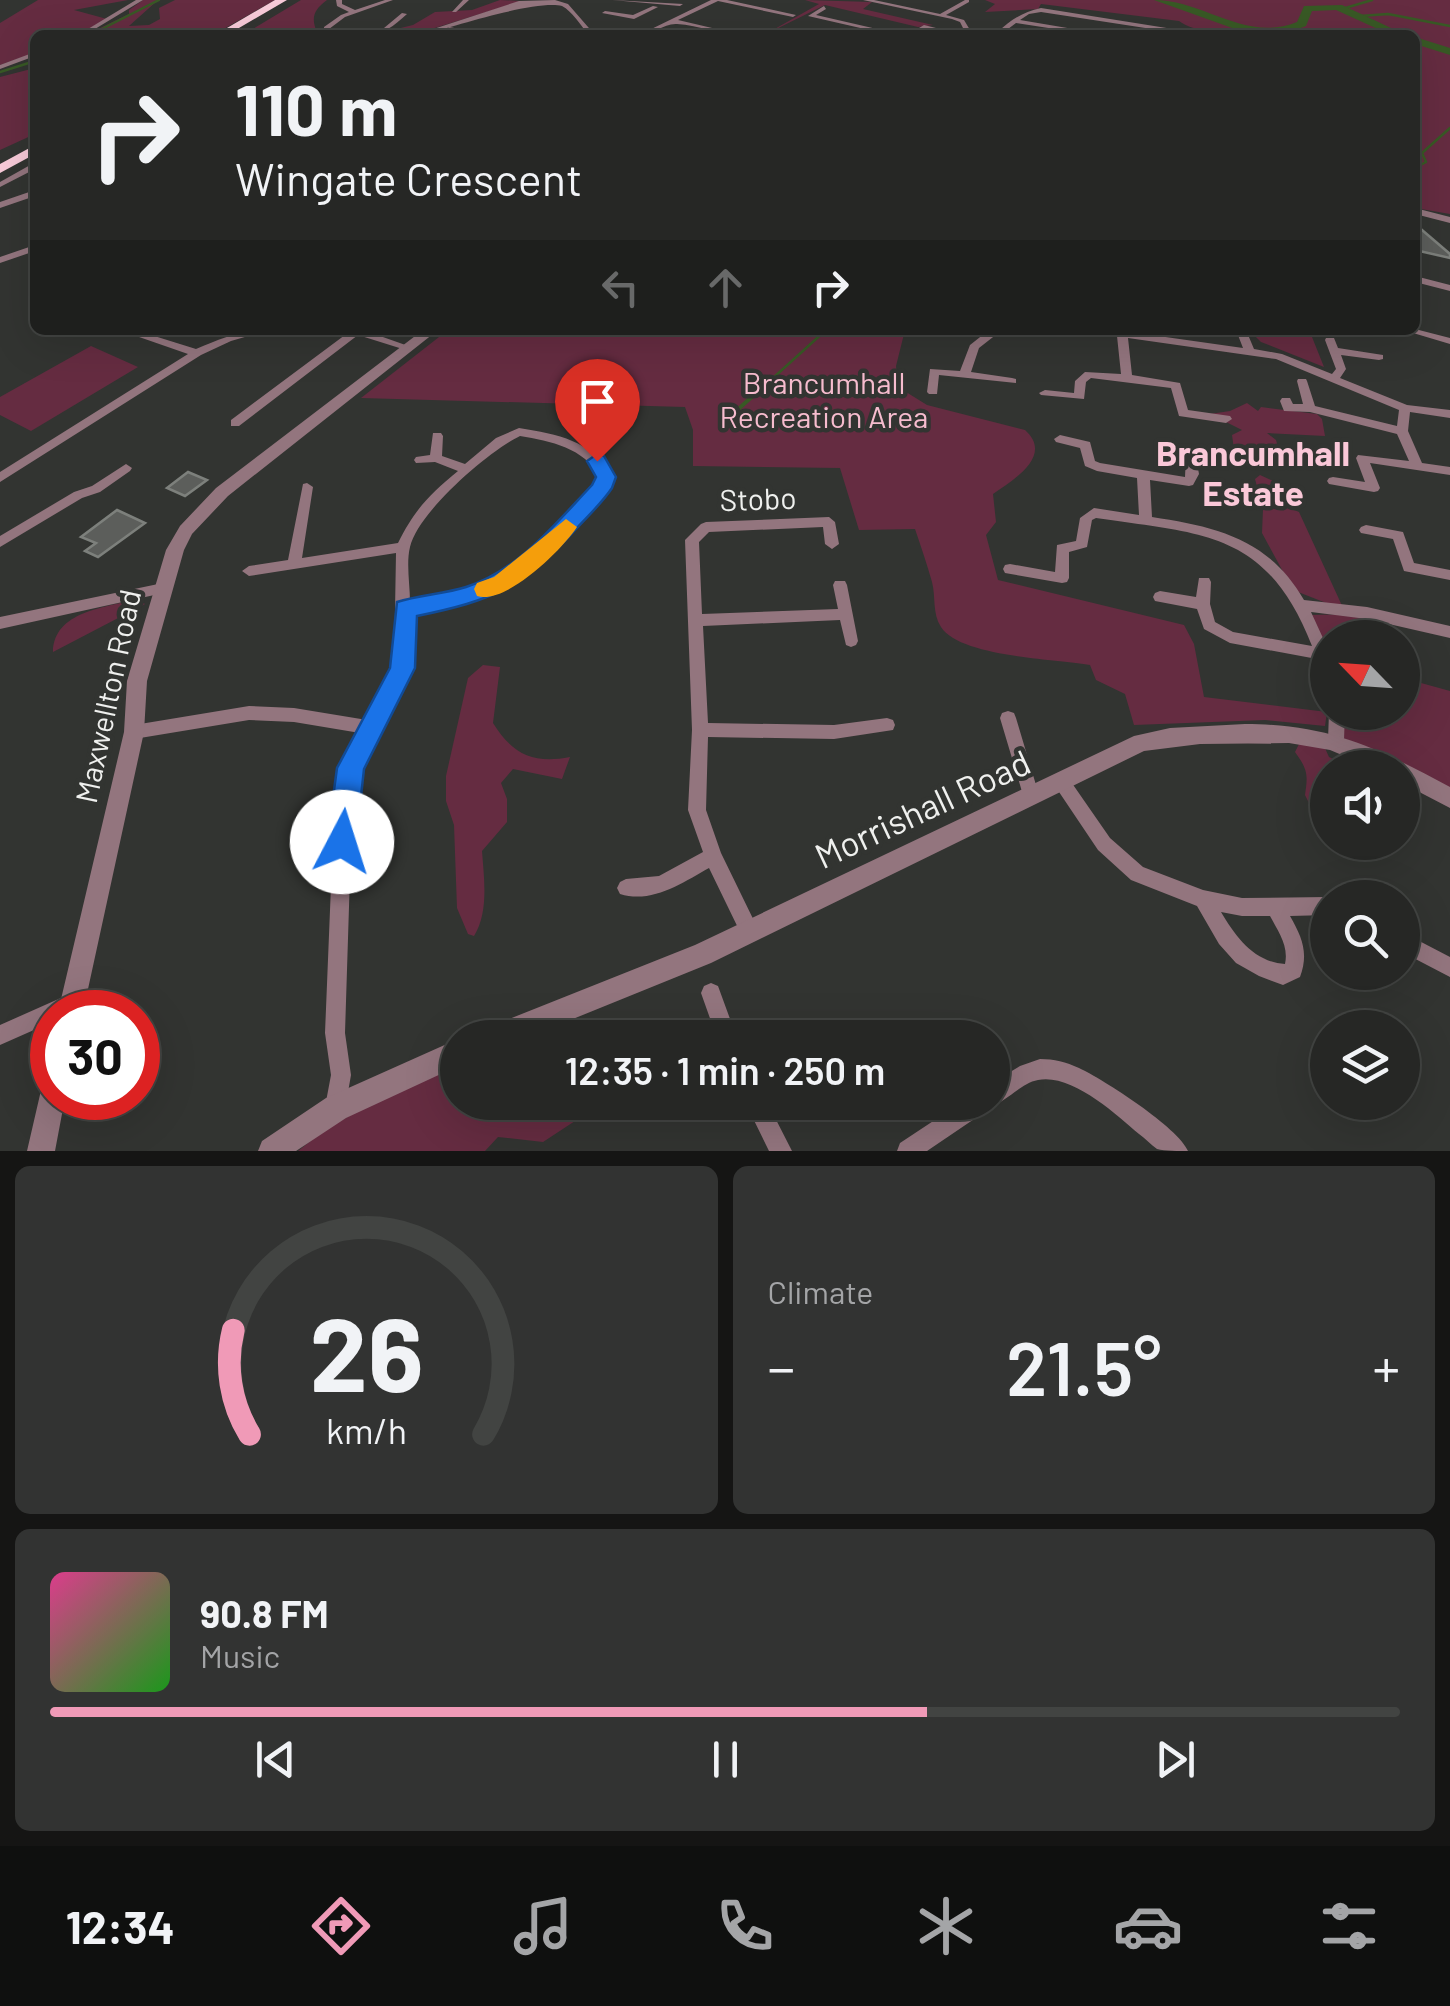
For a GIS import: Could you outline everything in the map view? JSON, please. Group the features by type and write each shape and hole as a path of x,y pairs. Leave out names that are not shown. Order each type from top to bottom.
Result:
{"highway":[{"path":"229,30 282,0"},
{"path":"241,30 292,0"},
{"path":"0,160 30,143"},
{"path":"0,169 30,152"}],"street":[{"path":"90,30 140,0"},
{"path":"339,0 339,5 354,12"},
{"path":"328,30 329,25 354,12 390,0"},
{"path":"454,11 466,0"},
{"path":"599,16 615,0 680,4"},
{"path":"654,30 717,0 794,15"},
{"path":"867,0 962,21 967,30"},
{"path":"944,0 964,3"},
{"path":"432,30 515,4 549,1 566,5 588,30"},
{"path":"942,16 964,3"},
{"path":"508,14 515,4"},
{"path":"622,22 655,8"},
{"path":"824,8 811,16 878,30"},
{"path":"554,12 572,10"},
{"path":"1002,30 1013,21 1041,10 1171,30"},
{"path":"383,30 401,14 414,13"},
{"path":"579,20 634,17"},
{"path":"468,18 496,23"},
{"path":"676,21 717,30"},
{"path":"1013,21 1074,30"},
{"path":"438,28 458,30"},
{"path":"0,67 30,56"},
{"path":"0,185 30,169"},
{"path":"0,205 30,196"},
{"path":"1420,212 1450,220"},
{"path":"0,260 30,250"},
{"path":"1420,280 1450,288"},
{"path":"1420,331 1450,341"},
{"path":"140,335 197,353"},
{"path":"150,338 154,335"},
{"path":"0,478 197,353 243,335"},
{"path":"235,423 350,335"},
{"path":"368,335 409,348"},
{"name":"Maxwellton Road","path":"74,990 134,732 138,681 163,588 186,530 222,492 425,335"},
{"path":"965,374 971,349 990,335"},
{"path":"1128,378 1122,335 1249,350 1335,377 1405,408 1450,414"},
{"path":"1178,335 1179,344"},
{"path":"1243,335 1249,350"},
{"path":"1335,377 1341,369 1332,345 1379,356"},
{"path":"933,392 934,370 1012,381"},
{"path":"1045,393 1080,397 1080,381 1089,374 1128,378 1176,385 1183,413 1226,419"},
{"path":"1302,381 1310,408"},
{"path":"1286,401 1288,408 1310,408 1402,430"},
{"path":"1405,408 1402,430 1417,466"},
{"path":"336,1108 341,1075 335,1033 343,812 350,768 402,668 403,547 417,518 466,469 500,441 519,432 556,438 597,461 606,477 602,488 538,556 502,583 466,597 405,609"},
{"path":"436,458 437,436"},
{"path":"1060,439 1086,445 1092,466 1189,482 1193,474 1190,458 1219,462"},
{"path":"420,460 436,458 466,469"},
{"path":"1333,481 1374,488 1362,458 1450,471"},
{"path":"0,542 126,468"},
{"path":"1143,475 1146,521"},
{"path":"294,564 308,488"},
{"path":"1010,570 1062,578 1062,549 1082,544 1086,518 1094,513 1224,535 1248,546 1280,571 1310,626"},
{"name":"Stobo","path":"748,930 698,810 700,730 692,540 706,528 829,522 832,544"},
{"path":"1366,530 1398,535 1409,567 1450,575"},
{"path":"249,571 403,547"},
{"path":"1204,582 1203,604 1209,624 1230,637 1310,658"},
{"path":"840,586 851,641"},
{"path":"0,623 163,588"},
{"path":"1160,596 1203,604"},
{"path":"1301,604 1367,613 1450,632"},
{"path":"697,620 846,614"},
{"path":"134,732 249,713 294,715 371,728"},
{"path":"1008,718 1031,795"},
{"path":"700,730 834,732 887,724"},
{"path":"1336,730 1336,740"},
{"name":"Morrishall Road","path":"538,1020 702,954 1116,752 1180,736 1297,732 1336,740 1357,750"},
{"path":"1061,782 1121,863 1136,874 1203,899 1242,907 1310,907"},
{"path":"1420,782 1450,798"},
{"path":"626,888 661,885 714,856"},
{"path":"1203,899 1226,942 1244,960 1283,975 1293,970 1296,957 1276,908"},
{"path":"1420,951 1450,967"},
{"path":"711,993 721,1020"},
{"path":"0,1035 30,1023"},
{"path":"272,1151 336,1108 440,1060"},
{"path":"1010,1085 1034,1070 1053,1067 1085,1080 1177,1151"},
{"path":"41,1151 47,1120"},
{"path":"765,1120 781,1151"},
{"path":"908,1151 955,1120"}],"green space":[{"path":"38,0 128,0 74,10 107,19 86,30 30,30 30,55 0,65 0,23"},
{"path":"143,0 158,0 129,26 149,25 160,19 159,8 175,0 275,0 222,30 96,30 129,14"},
{"path":"301,0 327,0 314,16 316,30 251,30"},
{"path":"500,0 522,1 428,30 392,30 413,25 435,12 472,10"},
{"path":"805,0 872,2 863,9 933,25 918,27 825,5 773,30 819,4"},
{"path":"985,0 1450,0 1450,214 1420,209 1420,30 1202,30 1179,21 1041,4 1038,9 985,12 995,4"},
{"path":"30,69 30,136 0,150 0,77"},
{"name":"Brancumhall Recreation Area","path":"442,335 904,335 896,366 898,387 927,405 1025,430 1033,440 1033,458 1011,482 993,494 996,522 986,535 998,580 1184,625 1194,644 1204,697 1310,710 1310,724 1265,720 1134,725 1125,694 1096,680 1090,665 988,651 951,637 938,622 932,582 915,529 859,530 840,468 693,466 693,430 685,407 361,398"},
{"path":"1254,335 1318,335 1312,337 1324,367 1261,342"},
{"path":"91,346 138,367 31,431 0,415 0,397"},
{"path":"1247,403 1258,411 1261,407 1317,414 1325,436 1267,433 1276,440 1281,458 1275,469 1234,449 1232,435 1242,430 1210,414"},
{"path":"1260,475 1293,490 1282,505 1299,512 1344,610 1293,590 1262,533 1263,509 1255,479"},
{"path":"136,599 145,604 53,652 56,638 72,620"},
{"path":"1364,614 1365,620 1310,620 1310,625 1306,615"},
{"path":"483,665 500,667 493,723 508,743 535,758 570,757 562,779 513,769 501,783 507,799 507,822 482,851 484,906 474,936 468,934 457,908 454,825 446,801 446,776 468,678"},
{"path":"1420,683 1450,691 1450,798 1420,779 1420,750 1364,750 1339,738 1338,730 1420,730"},
{"path":"1300,742 1324,746 1326,750 1310,750 1310,805 1305,795 1306,773 1295,752"},
{"path":"440,1064 440,1120 575,1120 543,1142 498,1137 485,1151 298,1151 323,1131"}],"building":[{"path":"1420,228 1450,254 1450,258 1420,251"},
{"path":"188,472 207,480 185,496 167,488"},
{"path":"117,510 145,523 98,557 85,551 96,543 81,537"}],"waterway":[{"path":"100,30 159,0"},
{"path":"1159,0 1249,30"},
{"path":"1342,9 1372,0"},
{"path":"1287,30 1302,24 1308,8 1338,7 1389,30"},
{"path":"1360,16 1388,14 1450,26"},
{"path":"1420,42 1450,52"},
{"path":"0,72 30,63"},
{"path":"1420,165 1426,162 1422,153 1450,128"},
{"path":"762,388 820,335"},
{"path":"724,422 765,385"}],"slow traffic":[{"path":"485,589 502,583 538,556 566,527"}],"district":[{"name":"Brancumhall Estate","path":"1253,472"}],"route":[{"path":"342,842 350,768 402,668 405,609 466,597 502,583 538,556 602,488 606,477 597,461"}]}
